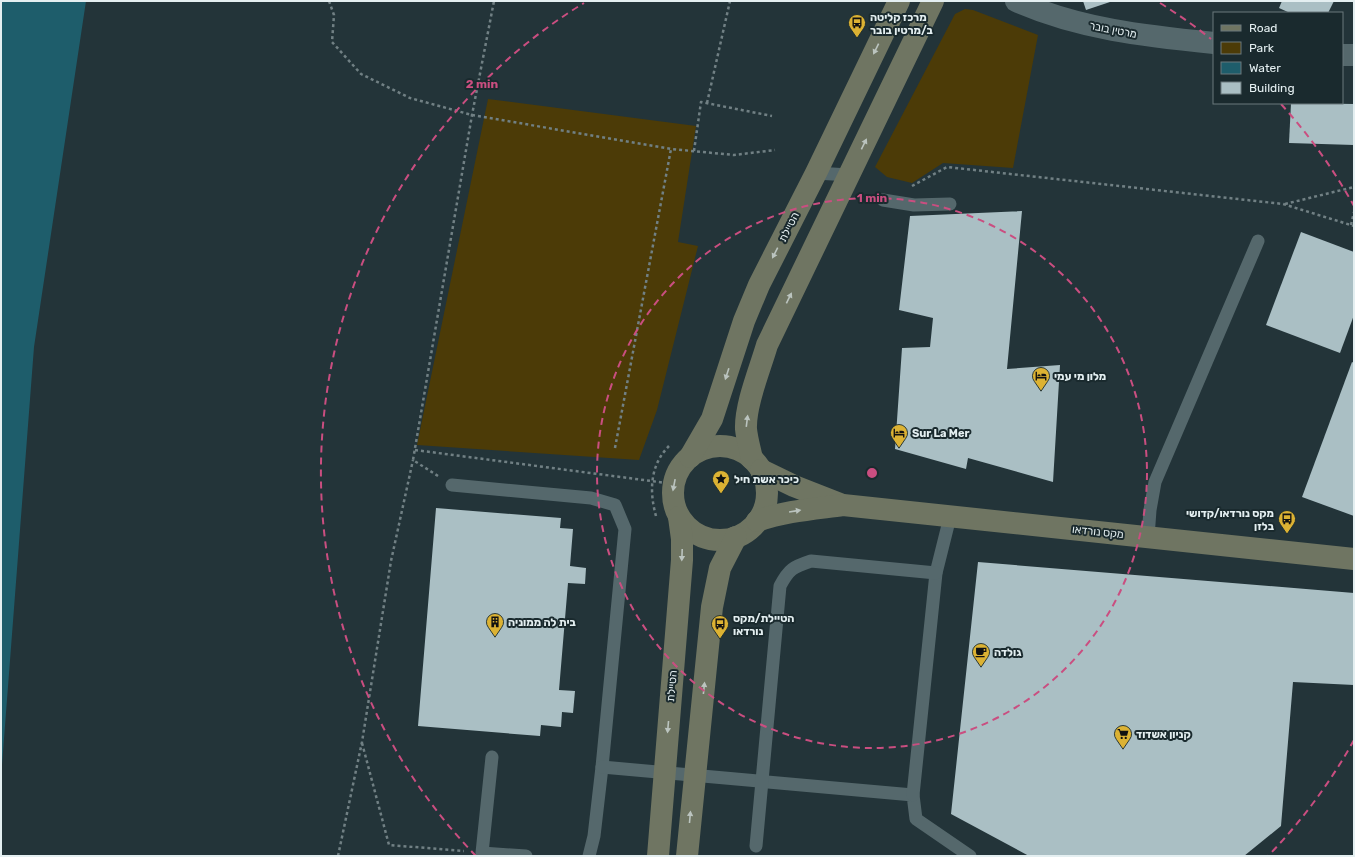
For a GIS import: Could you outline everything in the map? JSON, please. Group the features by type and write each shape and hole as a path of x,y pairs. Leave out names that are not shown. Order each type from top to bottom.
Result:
{"main road":[{"name":"הטיילת","path":"690,457 712,419 744,321 759,285 816,173 899,1"},
{"path":"757,464 741,451 728,447 715,446 701,450 690,457 681,466 674,484 674,504 679,516 687,527 710,539 723,540 736,537 748,531 757,521 764,509 767,496 766,482 748,444 747,419 754,388 767,345 933,1"},
{"name":"מקס נורדאו","path":"757,464 794,486 843,505"},
{"name":"מקס נורדאו","path":"757,521 775,515 795,511 843,505 1354,560"},
{"name":"הטיילת","path":"658,856 682,560 682,539 679,516"},
{"path":"687,856 712,608 720,568 736,537"}],"street":[{"name":"מרטין בובר","path":"1016,1 1041,12 1112,31 1213,42"},
{"path":"1343,55 1354,55"}],"lane":[{"path":"816,173 849,175"},
{"path":"883,200 914,205 950,204"},
{"path":"1148,537 1150,510 1155,482 1258,241"},
{"path":"452,485 592,498 615,506 625,529 602,767 594,836 589,856"},
{"path":"950,516 936,573 913,795 916,819 970,856"},
{"path":"756,846 780,586 787,573 795,567 811,561 936,573"},
{"path":"492,757 482,852 526,856"},
{"path":"602,767 913,795"}],"path":[{"path":"329,1 334,15 332,42 361,74 410,98 472,115 671,149 734,156 775,150"},
{"path":"338,856 362,742 391,561 415,450 472,115 494,1"},
{"path":"707,103 730,1"},
{"path":"694,151 701,102 772,116"},
{"path":"615,448 671,149"},
{"path":"883,200 947,167 1283,204 1353,225 1354,212"},
{"path":"1283,204 1354,187"},
{"path":"415,450 674,484"},
{"path":"413,460 452,485"},
{"path":"362,742 389,845 482,852"}],"green space":[{"path":"965,9 973,10 1038,35 1013,168 943,163 912,183 887,177 875,167 955,14"},
{"path":"488,99 696,126 678,242 698,246 657,410 639,460 417,445"}],"water":[{"path":"1,1 86,1 34,347 1,778"}],"building":[{"path":"1083,1 1113,1 1086,10"},
{"path":"1282,1 1334,1 1328,12 1288,12 1279,8"},
{"path":"1291,104 1354,104 1354,145 1289,143"},
{"path":"1022,211 1007,369 1060,365 1053,482 968,458 966,469 895,449 902,348 930,347 933,318 899,310 910,216"},
{"path":"1301,232 1354,252 1354,315 1340,353 1266,325"},
{"path":"1352,362 1354,363 1354,516 1302,497"},
{"name":"בית לה ממוניה","path":"436,508 561,518 560,528 573,529 570,566 586,568 585,584 568,583 559,690 575,691 573,713 562,712 561,727 541,725 540,736 418,726"},
{"name":"קניון אשדוד","path":"978,562 1354,593 1354,685 1293,682 1281,826 1244,856 1029,856 951,814"}],"place":[{"name":"מרכז קליטה ב/מרטין בובר","path":"857,38"},
{"name":"מלון מי עמי","path":"1041,391"},
{"name":"Sur La Mer","path":"899,448"},
{"name":"כיכר אשת חיל","path":"721,494"},
{"name":"מקס נורדאו/קדושי בלזן","path":"1287,534"},
{"name":"בית לה ממוניה","path":"495,637"},
{"name":"הטיילת/מקס נורדאו","path":"720,639"},
{"name":"גולדה","path":"981,667"},
{"name":"קניון אשדוד","path":"1123,749"}]}
